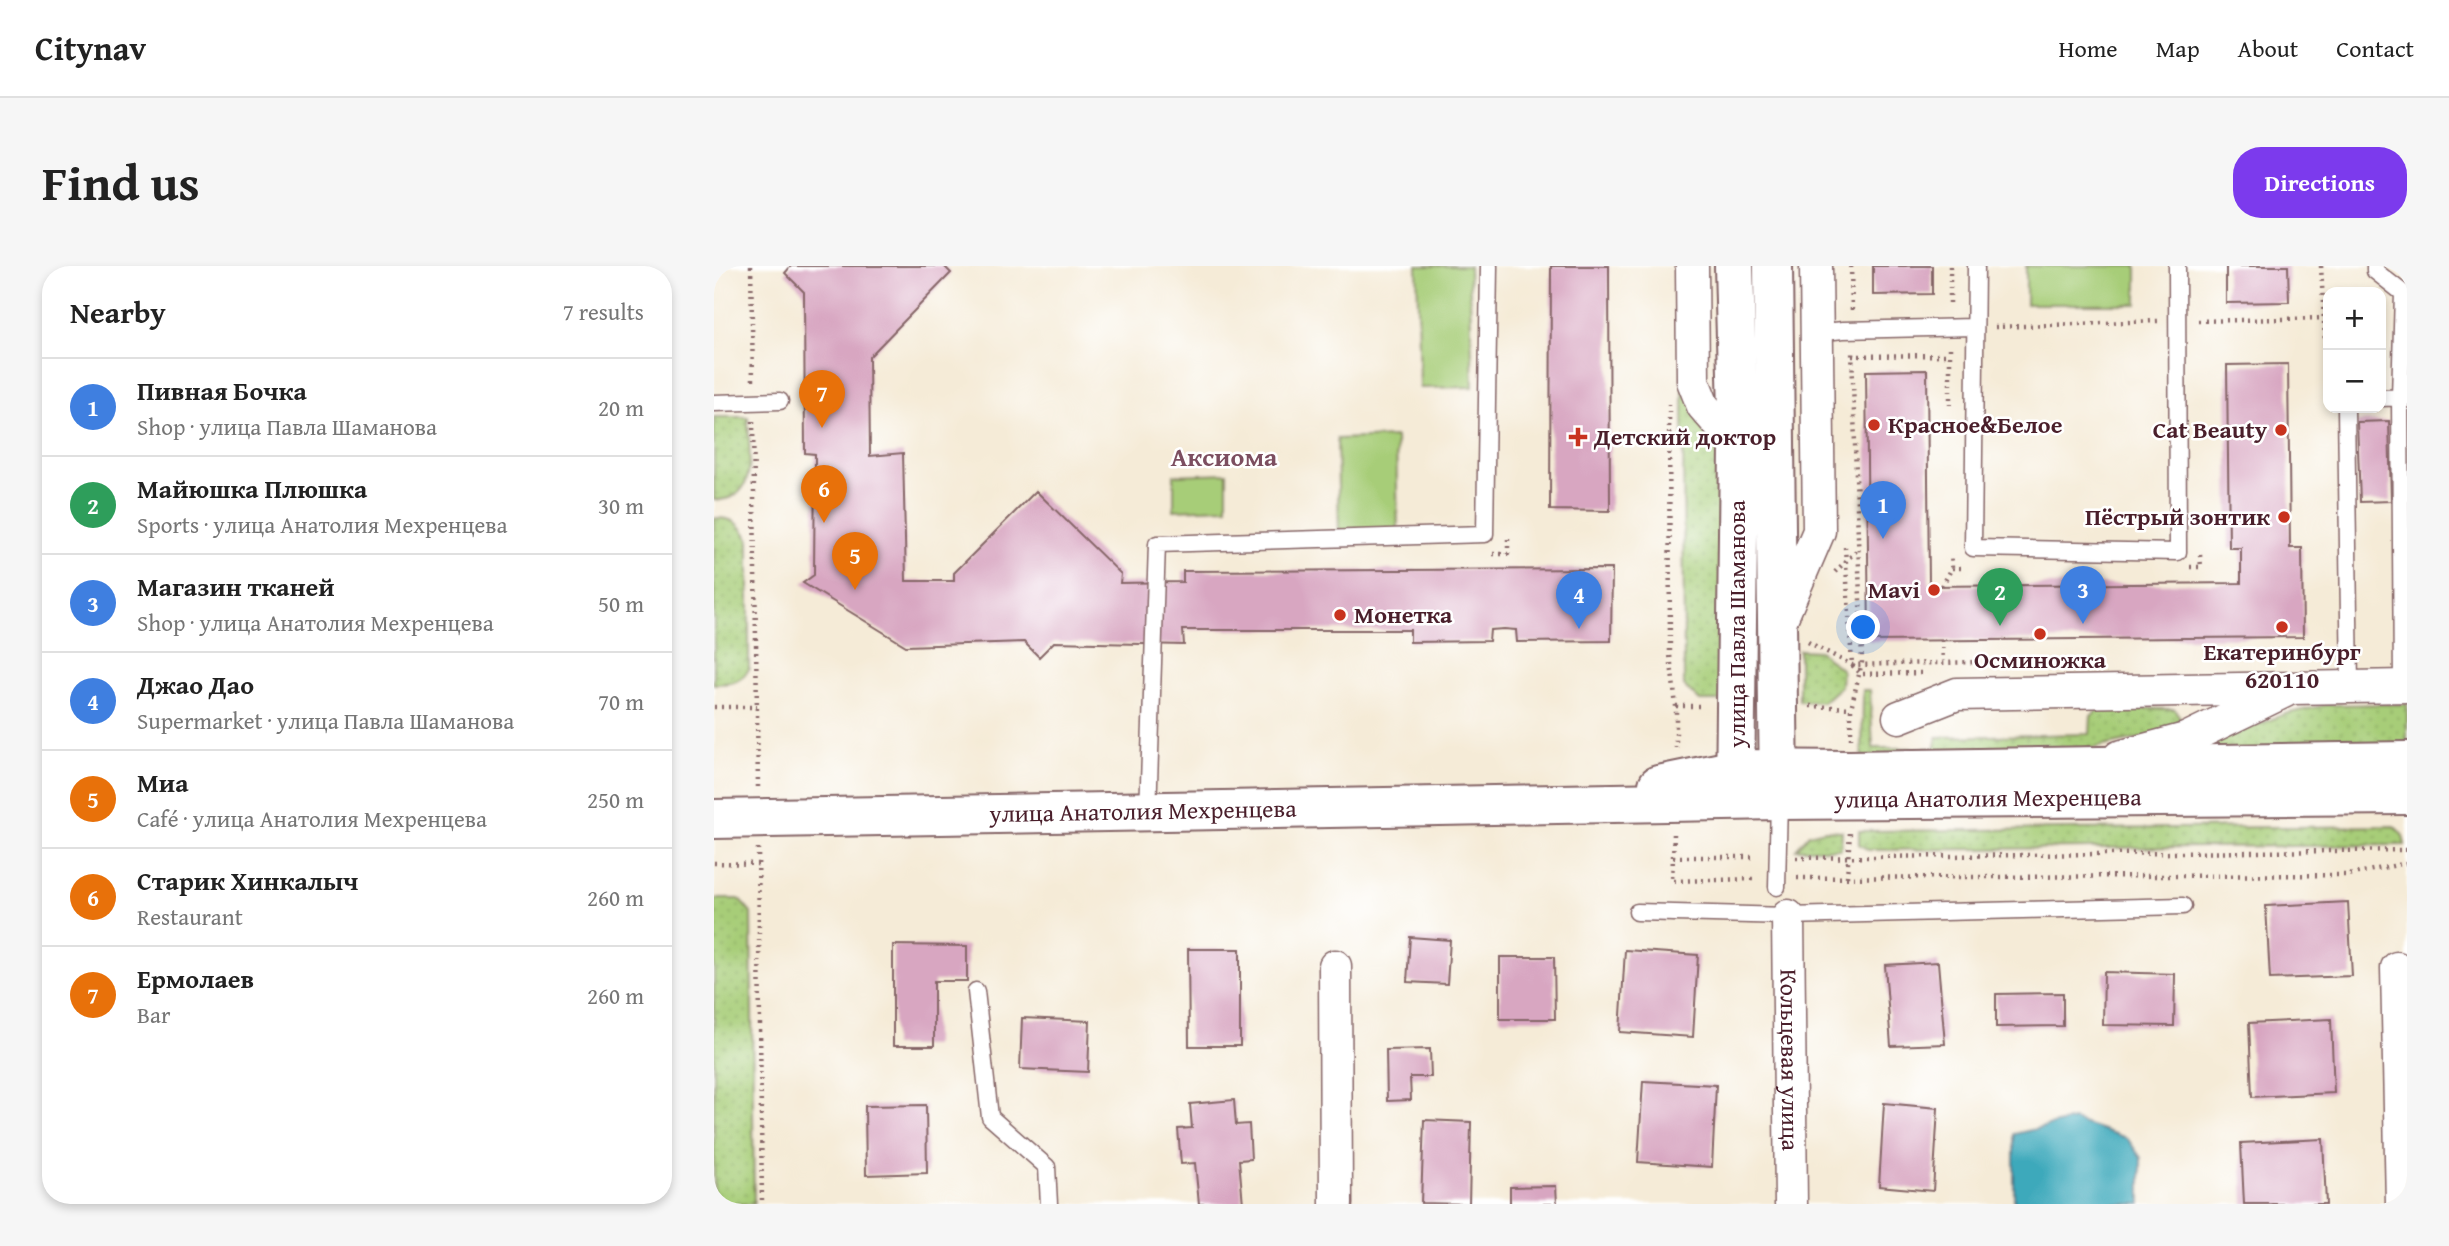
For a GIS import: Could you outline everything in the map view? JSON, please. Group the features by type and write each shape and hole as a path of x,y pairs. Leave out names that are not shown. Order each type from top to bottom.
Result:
{"street":[{"path":"1692,266 1693,381 1703,406 1739,446"},
{"name":"улица Павла Шаманова","path":"1734,266 1739,446 1735,785"},
{"name":"улица Павла Шаманова","path":"1773,266 1788,632 1779,784"},
{"name":"улица Павла Шаманова","path":"1788,632 1819,531 1816,266"},
{"name":"улица Анатолия Мехренцева","path":"1899,717 1957,694 2405,686"},
{"name":"улица Анатолия Мехренцева","path":"2088,765 2186,739 2293,687"},
{"path":"2177,690 2191,713 2186,739"},
{"name":"улица Анатолия Мехренцева","path":"1779,784 1850,770 2407,761"},
{"name":"улица Анатолия Мехренцева","path":"714,819 1570,805 1735,785 1779,784 2407,795"},
{"name":"Кольцевая улица","path":"1788,916 1791,1204"},
{"path":"1335,966 1336,1204"},
{"path":"2397,968 2402,1204"}],"lane":[{"path":"1149,813 1157,544 1485,534 1489,266"},
{"path":"1976,266 1973,548 2178,552 2177,266"},
{"path":"2375,266 2375,271 2403,293 2405,686"},
{"path":"1816,333 1974,327"},
{"path":"714,403 780,401"},
{"path":"2346,413 2350,686"},
{"path":"1778,883 1779,784"},
{"path":"1637,912 1788,916 2183,906"},
{"path":"976,991 990,1116 1048,1167 1049,1204"}],"path":[{"path":"751,266 762,1204"},
{"path":"1851,266 1862,662 1851,708"},
{"path":"1669,391 1670,654 1676,706 1672,881 1778,883 2348,875 2407,863"},
{"path":"1481,554 1508,554 1508,527"},
{"path":"1830,579 1857,551"},
{"path":"2187,567 2201,567 2200,554"},
{"path":"1952,568 1979,568"},
{"path":"1788,632 1852,664 1862,662"},
{"path":"1942,640 1943,661"},
{"path":"714,707 757,706"},
{"path":"1673,856 1779,858 2407,850"},
{"path":"714,863 759,864"}],"green space":[{"path":"1417,266 1469,266 1473,387 1420,388"},
{"path":"2026,266 2137,266 2137,304 2026,304"},
{"path":"1683,384 1723,444 1726,701 1700,701 1684,686"},
{"path":"714,417 748,417 750,458 749,472 739,492 729,498 714,500"},
{"path":"1396,437 1398,533 1339,534 1337,439"},
{"path":"1227,473 1227,508 1174,510 1174,475"},
{"path":"714,518 735,522 749,539 749,669 738,680 714,684"},
{"path":"1799,650 1819,651 1842,670 1841,686 1823,702 1799,701"},
{"path":"1863,690 1870,690 1873,748 1936,748 1937,737 2090,734 2091,716 2101,708 2174,709 2180,717 2173,732 2043,758 1862,758"},
{"path":"2407,704 2407,754 2181,756 2285,714 2326,705"},
{"path":"2395,826 2403,836 2405,845 1868,850 1859,844 1859,831"},
{"path":"1825,830 1842,831 1841,849 1796,849 1809,834"},
{"path":"714,899 739,899 751,913 754,1204 714,1204"}],"water":[{"path":"2073,1120 2127,1138 2141,1158 2141,1204 2014,1204 2014,1134"}],"building":[{"path":"791,266 944,266 951,273 869,357 870,456 903,453 906,581 954,581 954,573 1036,491 1121,574 1120,583 1183,582 1183,571 1612,569 1611,641 1517,642 1516,630 1504,629 1490,630 1489,641 1410,642 1410,630 1183,630 1184,645 1054,642 1039,657 1024,642 906,646 803,583 814,575 815,454 805,453 804,292 785,273"},
{"path":"1551,266 1609,266 1610,511 1550,510"},
{"path":"1873,266 1932,266 1932,294 1873,295"},
{"path":"2226,266 2288,266 2289,302 2226,303"},
{"path":"2288,364 2290,548 2302,548 2303,637 1869,641 1866,371 1927,370 1929,586 2241,583 2241,548 2229,548 2227,365"},
{"path":"2389,421 2391,501 2360,502 2357,422"},
{"path":"2348,902 2352,976 2270,979 2266,906"},
{"path":"1410,937 1450,940 1447,984 1407,982"},
{"path":"893,945 967,946 967,981 934,981 934,1046 893,1046"},
{"path":"1188,949 1240,949 1240,1046 1189,1046"},
{"path":"1625,950 1698,955 1693,1037 1620,1032"},
{"path":"1500,957 1554,957 1555,1019 1500,1019"},
{"path":"1938,962 1945,1044 1891,1046 1885,965"},
{"path":"2104,972 2175,974 2174,1026 2103,1025"},
{"path":"2063,993 2063,1026 1996,1027 1996,994"},
{"path":"1022,1018 1090,1021 1088,1072 1020,1069"},
{"path":"2331,1019 2334,1093 2252,1097 2249,1023"},
{"path":"1430,1049 1431,1077 1410,1077 1411,1100 1387,1101 1386,1050"},
{"path":"1643,1081 1716,1085 1712,1167 1638,1162"},
{"path":"1234,1100 1236,1125 1249,1124 1251,1159 1239,1160 1243,1204 1199,1204 1195,1163 1181,1164 1178,1129 1192,1128 1190,1104"},
{"path":"1884,1103 1938,1108 1933,1191 1879,1186"},
{"path":"926,1105 927,1173 866,1175 865,1106"},
{"path":"1424,1120 1471,1122 1469,1204 1421,1203"},
{"path":"2323,1139 2326,1204 2244,1204 2241,1143"},
{"path":"1556,1186 1557,1204 1510,1204 1510,1187"}],"place":[{"name":"Красное&Белое","path":"1874,425"},
{"name":"Ермолаев","path":"822,428"},
{"name":"Cat Beauty","path":"2281,430"},
{"name":"Детский доктор","path":"1578,437"},
{"name":"Пёстрый зонтик","path":"2284,517"},
{"name":"Старик Хинкалыч","path":"824,523"},
{"name":"Пивная Бочка","path":"1883,539"},
{"name":"Миа","path":"855,590"},
{"name":"Mavi","path":"1934,590"},
{"name":"Монетка","path":"1340,615"},
{"name":"Магазин тканей","path":"2083,624"},
{"name":"Майюшка Плюшка","path":"2000,626"},
{"name":"Екатеринбург 620110","path":"2282,627"},
{"name":"Джао Дао","path":"1579,629"},
{"name":"Осминожка","path":"2040,634"}],"district":[{"name":"Аксиома","path":"1224,457"}]}
